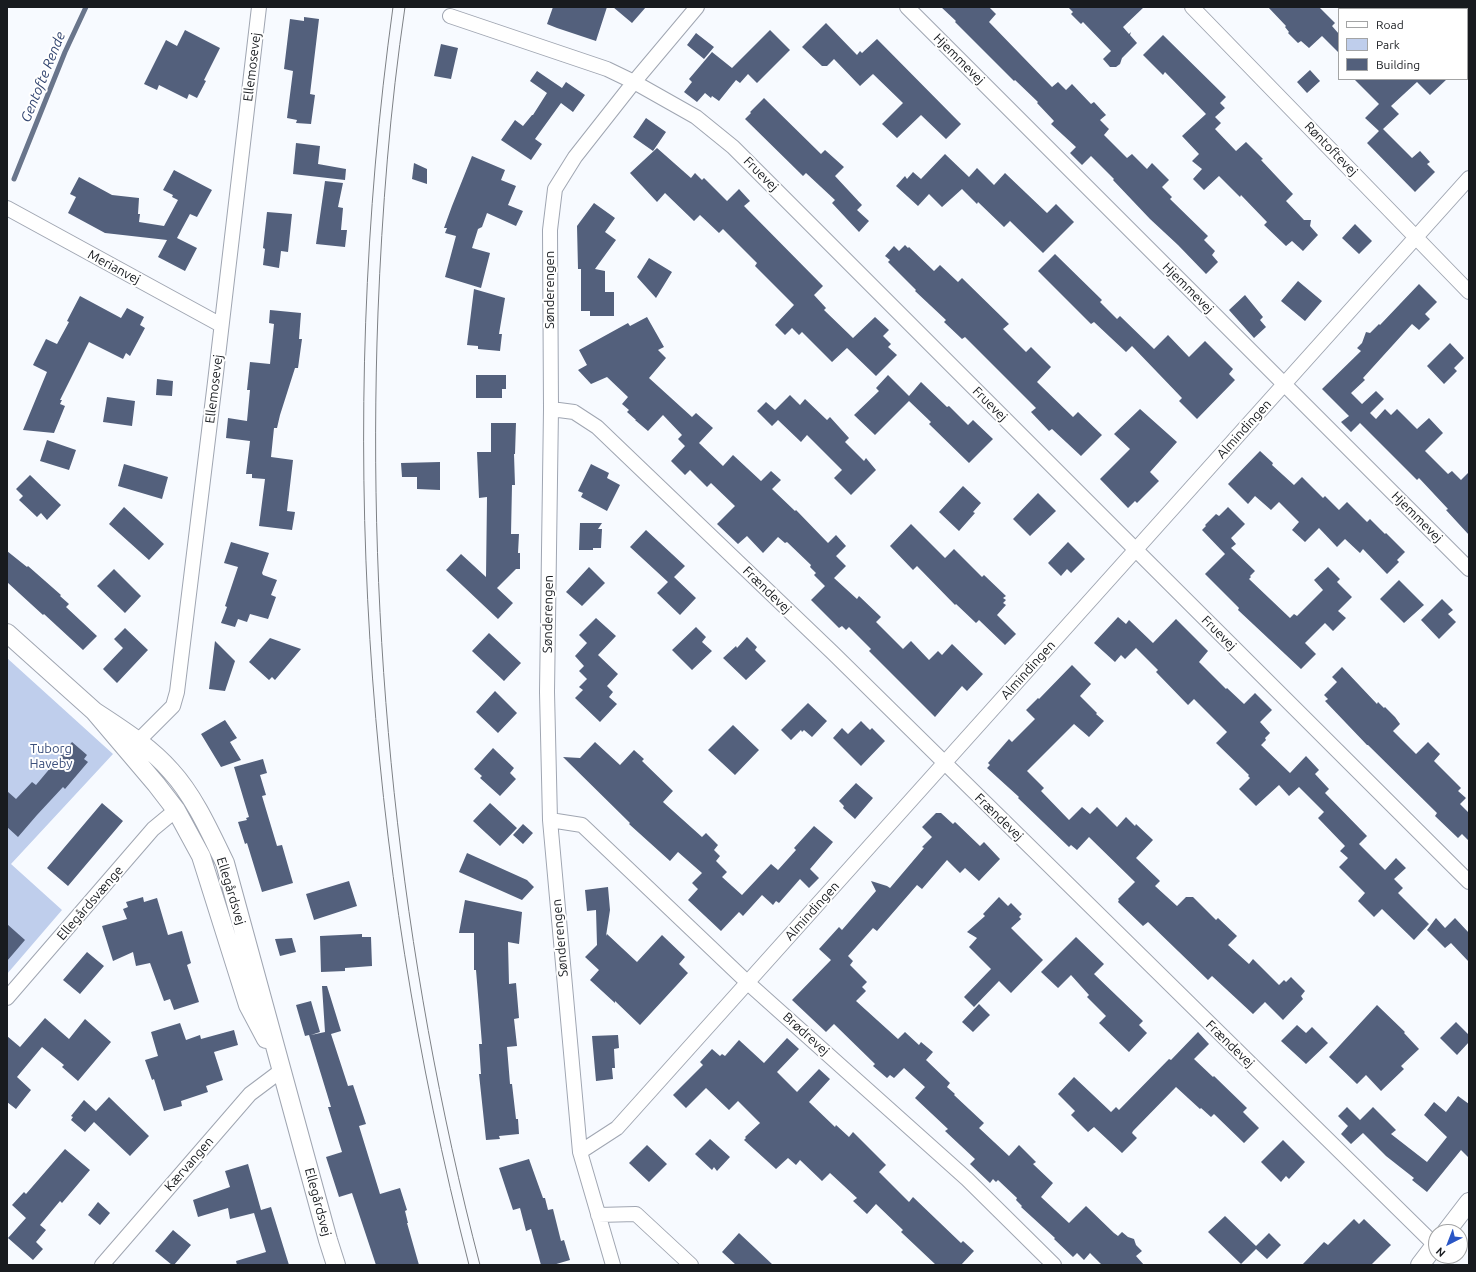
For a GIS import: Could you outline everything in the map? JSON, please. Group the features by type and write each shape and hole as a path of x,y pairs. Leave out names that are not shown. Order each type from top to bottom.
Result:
{"street":[{"name":"Ellemosevej","path":"133,746 173,706 177,692 222,325 258,7"},
{"name":"Sønderengen","path":"613,1265 580,1152 550,820 548,692 550,230 555,189 575,157 634,82 697,7"},
{"name":"Hjemmevej","path":"906,7 1469,569"},
{"name":"Røntoftevej","path":"1192,7 1469,292"},
{"name":"Fruevej","path":"450,16 607,69 634,82 696,117 733,147 1469,882"},
{"name":"Almindingen","path":"580,1152 618,1128 1469,178"},
{"name":"Merianvej","path":"7,208 222,325"},
{"name":"Frændevej","path":"550,409 574,412 597,427 833,653 944,763 1428,1230"},
{"name":"Ellegårdsvej","path":"7,633 133,746 172,771 197,808 225,863 336,1265"},
{"name":"Ellegårdsvej","path":"133,746 156,784 176,810 201,856 248,1005 282,1070"},
{"name":"Ellegårdsvænge","path":"7,998 153,829 176,810"},
{"name":"Brødrevej","path":"550,820 582,825 748,983 967,1178 1054,1265"},
{"name":"Kærvangen","path":"102,1265 250,1094 282,1070"},
{"path":"1452,1224 1469,1202"},
{"path":"598,1215 636,1214 691,1265"},
{"path":"1420,1265 1428,1255"}],"green space":[{"name":"Tuborg Haveby","path":"7,658 113,754 11,864 62,910 7,974"}],"building":[{"path":"553,7 607,7 596,41 547,24"},
{"path":"613,7 646,7 632,23"},
{"path":"941,7 989,7 996,14 989,22 1052,87 1058,82 1066,90 1072,84 1091,104 1094,102 1106,115 1100,120 1109,129 1104,135 1127,158 1132,154 1147,169 1152,163 1169,180 1162,187 1172,197 1170,199 1208,236 1204,240 1215,251 1212,255 1218,262 1206,274 1150,219 1091,156 1082,165 1070,153 1076,147 1051,124 1054,121 1037,103 1038,102 1015,80 1014,81"},
{"path":"1068,7 1144,7 1123,27 1129,34 1131,32 1130,35 1137,43 1122,58 1120,64 1116,67 1110,67 1103,59 1111,51 1083,22 1081,24 1071,14 1073,12"},
{"path":"1268,7 1319,7 1335,23 1332,26 1338,33 1338,52 1322,36 1309,48 1301,41 1298,43 1288,33 1289,32 1285,27 1286,26"},
{"path":"304,17 319,19 310,94 315,95 311,124 296,123 297,120 287,118 293,71 284,69 290,19 304,21"},
{"path":"826,23 857,55 860,51 862,53 877,39 961,124 946,139 921,115 897,138 882,124 903,103 873,74 860,86 834,59 827,66 822,66 802,47"},
{"path":"185,30 220,48 197,98 189,94 187,99 159,85 157,90 144,84 166,40 177,46"},
{"path":"770,30 790,50 757,83 748,74 740,83 736,80 719,101 712,96 711,98 705,93 697,102 684,92 692,82 689,79 712,52 732,68"},
{"path":"696,33 714,47 704,59 687,45"},
{"path":"1163,35 1226,97 1220,103 1225,108 1215,117 1221,123 1215,129 1236,151 1246,142 1263,159 1261,160 1293,194 1286,201 1304,220 1311,220 1310,226 1318,235 1303,251 1292,241 1286,246 1264,225 1267,222 1241,195 1240,197 1219,176 1204,190 1193,179 1202,169 1192,161 1199,154 1182,136 1206,114 1165,72 1163,75 1143,55"},
{"path":"441,44 458,48 451,79 434,76"},
{"path":"1310,70 1320,81 1307,93 1297,82"},
{"path":"537,71 562,88 566,82 585,95 573,112 561,103 535,139 542,144 531,160 501,140 515,120 523,126 533,115 547,93 530,81"},
{"path":"1355,80 1446,80 1430,95 1417,82 1391,106 1399,114 1383,129 1412,158 1420,151 1430,162 1427,164 1435,172 1415,192 1367,143 1379,131 1365,118 1379,104"},
{"path":"764,98 821,154 825,150 844,167 835,176 862,205 857,210 869,221 859,232 832,203 835,200 806,173 803,176 745,119"},
{"path":"646,118 666,132 653,151 633,137"},
{"path":"296,143 320,146 318,164 346,169 345,180 293,174"},
{"path":"657,148 691,178 695,173 702,180 704,178 727,201 739,189 750,201 744,206 823,286 814,295 826,308 824,310 853,338 875,317 889,330 883,336 891,344 888,347 897,355 876,376 847,348 832,362 802,332 799,335 792,328 785,335 775,325 794,305 755,266 757,263 723,229 719,233 700,215 694,221 665,193 657,202 630,173"},
{"path":"945,154 969,177 977,168 994,185 1005,173 1047,213 1056,204 1074,222 1043,253 1010,221 1004,227 962,189 942,207 929,194 918,206 896,186 905,176 907,179 913,172 921,179"},
{"path":"472,156 505,170 501,180 516,186 508,205 523,211 516,226 487,213 482,227 478,229 472,248 490,253 481,288 445,277 456,236 445,233 447,228 444,228"},
{"path":"414,163 427,169 427,184 412,179"},
{"path":"174,170 212,190 197,217 190,214 177,238 197,248 185,271 158,257 167,240 105,233 68,213 76,197 70,194 79,177 112,195 139,198 139,222 164,226 178,200 172,197 173,195 163,190"},
{"path":"325,181 343,183 338,207 343,208 341,230 347,230 345,247 316,244"},
{"path":"594,203 615,218 605,232 616,240 595,269 605,271 605,292 614,292 614,316 590,316 590,311 581,311 581,269 578,269 577,226"},
{"path":"267,212 292,214 288,252 281,251 279,268 263,265 265,249 263,248"},
{"path":"1355,224 1372,241 1359,254 1342,238"},
{"path":"905,245 934,271 940,265 958,282 962,278 1009,324 1003,329 1026,352 1031,347 1051,367 1037,382 1073,417 1078,412 1102,435 1081,456 1052,429 1049,431 1031,412 1036,408 965,337 962,339 944,322 946,320 915,291 916,290 888,262 890,260 885,256 894,246 899,251"},
{"path":"1055,254 1102,300 1100,302 1117,319 1120,316 1154,349 1168,335 1189,357 1205,341 1233,369 1229,374 1235,380 1197,419 1179,401 1182,398 1132,346 1126,352 1094,322 1091,324 1038,271"},
{"path":"649,258 672,272 656,298 637,277"},
{"path":"1298,281 1322,301 1305,321 1281,301"},
{"path":"1419,284 1437,302 1425,314 1430,319 1419,330 1412,324 1363,378 1365,380 1351,393 1362,404 1376,391 1384,399 1370,413 1376,419 1385,409 1391,415 1397,409 1417,429 1429,418 1443,433 1425,451 1448,474 1452,471 1461,480 1469,472 1469,535 1446,510 1448,509 1419,478 1417,480 1360,423 1351,432 1341,422 1349,416 1322,389 1361,351 1357,348 1362,343 1366,332 1370,333 1379,324 1380,325"},
{"path":"474,289 505,298 499,334 502,334 500,351 478,349 478,346 467,345"},
{"path":"1245,295 1263,317 1260,320 1266,327 1254,338 1229,310"},
{"path":"80,296 121,318 127,308 144,317 140,325 145,328 130,356 126,353 123,359 89,342 60,400 62,400 60,404 65,406 54,433 23,430 47,372 33,365 46,339 57,344 69,322 67,321"},
{"path":"270,310 301,313 299,339 302,339 298,368 295,368 277,428 274,428 271,457 293,460 287,511 295,512 292,530 259,526 265,479 252,478 252,474 246,474 250,441 226,438 228,418 247,421 250,390 247,390 250,362 270,364 274,324 269,323"},
{"path":"647,317 664,347 658,350 666,358 649,378 692,417 696,413 713,428 699,443 723,466 733,455 761,481 771,471 781,480 772,489 795,511 796,510 828,543 836,535 846,546 836,556 846,566 834,578 857,599 859,596 881,617 876,622 903,649 911,641 929,660 938,651 942,655 952,644 983,674 967,691 962,686 935,717 869,651 871,649 849,627 846,630 842,626 839,628 811,600 825,586 814,575 816,573 810,567 811,565 787,542 785,543 778,537 763,553 747,536 738,544 717,524 735,506 711,483 707,487 690,470 685,475 671,461 685,446 678,439 682,435 663,415 648,431 627,412 629,410 622,404 628,397 607,377 591,384 578,370 587,365 579,350 628,323 630,326"},
{"path":"1450,343 1464,358 1454,368 1457,371 1444,384 1427,366"},
{"path":"476,375 506,375 506,389 502,389 502,398 476,398"},
{"path":"888,375 909,396 921,382 968,425 973,420 993,439 969,463 929,424 931,422 909,401 875,435 854,415 879,391 876,388"},
{"path":"157,379 173,381 172,396 156,395"},
{"path":"790,395 800,405 805,399 827,420 830,417 849,438 845,442 864,461 866,458 876,470 851,495 834,478 842,470 807,435 801,442 778,420 772,426 757,411 766,402 775,410"},
{"path":"107,397 135,401 132,426 103,422"},
{"path":"1140,409 1177,442 1150,472 1159,481 1137,503 1135,501 1128,508 1100,479 1130,449 1114,434"},
{"path":"491,423 516,423 514,454 515,485 512,485 511,534 519,534 518,553 520,553 520,569 516,569 497,588 513,603 498,619 446,570 461,554 486,577 487,497 479,498 477,452 491,452"},
{"path":"47,440 76,450 69,470 40,461"},
{"path":"1260,451 1273,463 1272,465 1294,485 1302,477 1323,498 1325,496 1339,510 1347,502 1367,522 1370,519 1405,552 1397,560 1399,562 1387,574 1363,549 1360,553 1345,539 1337,547 1319,528 1305,542 1292,530 1299,522 1279,502 1271,510 1255,496 1248,504 1228,484"},
{"path":"440,462 440,490 417,489 417,477 402,477 401,463"},
{"path":"124,464 168,477 162,499 118,486"},
{"path":"591,464 609,473 607,478 620,485 607,511 581,497 583,493 578,491"},
{"path":"30,475 61,505 47,520 41,513 37,517 19,500 23,496 16,489"},
{"path":"963,486 981,503 973,512 975,513 959,531 939,512"},
{"path":"1038,493 1056,511 1030,536 1013,519"},
{"path":"124,507 164,544 149,560 109,524"},
{"path":"1228,507 1245,524 1231,538 1236,544 1231,548 1255,571 1249,579 1290,618 1294,614 1297,616 1323,590 1314,580 1328,567 1340,579 1337,582 1352,597 1338,611 1346,618 1333,631 1325,623 1305,643 1316,654 1301,669 1238,610 1239,608 1205,574 1225,554 1202,530 1216,514 1219,516"},
{"path":"580,523 602,523 598,529 602,529 601,548 593,548 593,550 579,550"},
{"path":"911,524 945,558 954,549 982,577 984,575 1006,596 1003,598 1006,600 1003,603 1006,605 997,615 1016,634 1005,645 979,620 976,623 956,604 955,605 917,566 913,570 890,546"},
{"path":"646,530 685,566 674,577 696,598 680,615 657,593 668,582 630,547"},
{"path":"231,542 269,553 262,573 263,575 277,580 271,595 276,597 268,619 250,614 247,622 238,619 235,627 221,623 238,567 224,563"},
{"path":"1068,542 1085,559 1071,573 1067,569 1061,576 1048,563"},
{"path":"7,551 27,567 28,566 61,595 60,596 69,604 66,607 97,636 83,650 7,582"},
{"path":"589,567 605,583 582,606 566,592"},
{"path":"114,569 141,596 125,613 97,586"},
{"path":"1399,580 1424,605 1404,623 1380,599"},
{"path":"1442,599 1453,610 1448,614 1456,622 1439,639 1421,620"},
{"path":"1118,617 1126,624 1129,620 1153,643 1176,619 1208,651 1199,662 1226,689 1227,688 1244,704 1255,693 1272,710 1260,722 1270,733 1261,745 1290,773 1306,756 1319,770 1315,774 1329,789 1325,793 1367,836 1359,844 1385,870 1396,858 1406,868 1394,879 1403,888 1398,893 1429,924 1414,940 1382,909 1374,917 1358,901 1365,893 1339,867 1348,858 1340,851 1345,846 1318,818 1324,812 1299,787 1289,796 1279,785 1256,806 1239,789 1250,778 1248,776 1249,775 1216,743 1227,732 1194,699 1188,705 1156,672 1158,670 1136,648 1125,659 1121,655 1115,662 1094,643"},
{"path":"596,618 616,636 598,655 618,674 607,686 613,692 609,697 617,704 600,722 575,698 583,690 579,687 587,679 579,671 584,666 575,656 587,643 579,635"},
{"path":"696,627 706,637 702,642 712,651 692,670 672,650"},
{"path":"125,628 148,650 117,683 103,669 123,648 114,639"},
{"path":"489,633 521,663 504,681 472,651"},
{"path":"747,637 757,647 755,650 766,661 746,680 723,658 736,646 737,648"},
{"path":"270,638 301,649 275,680 272,677 269,680 249,662"},
{"path":"215,641 235,661 225,691 209,689"},
{"path":"1072,665 1091,684 1080,696 1104,721 1089,737 1074,724 1027,771 1044,788 1041,791 1069,820 1082,807 1090,814 1097,807 1117,827 1126,817 1153,840 1136,858 1160,881 1155,886 1177,906 1186,897 1193,897 1216,920 1218,918 1237,936 1228,945 1249,964 1253,959 1279,985 1284,980 1286,982 1291,977 1305,991 1301,996 1303,999 1283,1020 1265,1002 1253,1014 1212,976 1208,980 1148,922 1143,926 1118,902 1118,899 1135,882 1089,837 1077,850 1071,845 1069,847 1018,798 1019,797 987,768 990,765 988,763 1009,739 1012,742 1035,719 1026,710 1038,698 1039,699"},
{"path":"1342,667 1377,704 1378,702 1384,708 1385,707 1395,717 1400,724 1393,731 1416,754 1428,742 1440,754 1434,761 1461,788 1458,791 1466,798 1460,804 1469,813 1469,841 1462,834 1458,838 1435,816 1437,813 1367,745 1325,701 1328,699 1324,695 1337,682 1332,677"},
{"path":"495,691 517,713 498,733 476,712"},
{"path":"808,703 827,721 812,737 804,730 802,732 801,730 791,740 781,730"},
{"path":"225,720 237,738 230,742 241,760 221,767 201,734"},
{"path":"861,721 870,730 872,728 885,741 861,766 833,738 842,728 848,734"},
{"path":"733,725 759,750 735,775 708,750"},
{"path":"72,742 87,755 84,759 88,762 65,789 63,787 18,837 7,827 7,791 16,799 32,782 36,785"},
{"path":"595,742 620,765 634,750 644,759 642,761 673,791 663,802 702,837 706,833 718,845 714,850 720,856 716,861 727,872 722,877 742,895 771,864 778,870 796,850 794,848 814,826 833,842 810,869 819,878 809,888 800,879 779,903 776,901 773,905 762,895 743,916 739,912 721,931 688,900 698,889 692,883 702,873 678,852 670,861 629,824 630,823 563,757 580,758"},
{"path":"493,748 514,768 510,773 516,779 500,796 480,778 482,776 474,769"},
{"path":"263,759 267,773 260,775 266,795 262,796 277,846 282,845 293,883 262,892 247,843 245,844 238,822 247,820 246,818 249,817 234,767"},
{"path":"856,783 873,798 855,819 843,808 844,806 839,801"},
{"path":"102,803 123,821 68,886 47,868"},
{"path":"490,803 517,828 500,846 473,821"},
{"path":"936,813 941,813 953,824 955,822 980,846 984,842 1000,859 979,881 965,868 960,873 947,860 922,889 917,885 877,931 873,928 848,956 853,961 850,965 867,982 862,987 866,991 856,1001 898,1039 905,1032 919,1045 921,1042 933,1052 926,1060 950,1083 947,1087 955,1094 954,1095 984,1123 979,1128 1009,1156 1019,1145 1036,1162 1033,1164 1053,1183 1041,1197 1069,1223 1086,1206 1118,1236 1122,1232 1128,1237 1134,1239 1136,1245 1142,1251 1136,1256 1144,1265 1102,1265 1090,1253 1084,1260 1077,1253 1073,1257 1054,1239 1055,1238 1021,1207 1022,1206 1016,1200 1017,1198 998,1180 996,1182 993,1179 990,1183 970,1164 975,1159 945,1131 948,1129 915,1098 925,1087 904,1068 894,1078 890,1075 887,1078 873,1066 875,1064 834,1024 826,1032 792,1000 831,960 819,949 839,927 842,930 876,891 871,881 890,888 924,848 922,847 932,837 922,827"},
{"path":"523,824 533,833 523,844 513,835"},
{"path":"467,853 527,880 534,887 522,900 459,872"},
{"path":"349,881 357,906 314,920 306,894"},
{"path":"608,887 610,910 606,936 607,934 637,962 662,935 685,957 679,964 688,973 640,1025 590,980 599,970 585,957 597,945 596,910 587,911 585,890"},
{"path":"143,897 144,902 157,898 168,935 182,931 191,963 187,965 199,1002 174,1010 170,999 164,1001 150,963 136,966 133,952 113,961 102,926 127,919 123,909 128,907 126,902"},
{"path":"999,897 1008,906 1011,903 1022,914 1019,917 1021,919 1011,928 1043,960 1011,993 999,981 974,1007 964,997 991,969 969,947 977,938 967,932 985,916 983,914"},
{"path":"465,900 522,912 519,944 508,942 509,984 516,983 519,1018 514,1019 517,1046 507,1047 510,1084 512,1084 519,1134 499,1136 500,1139 486,1140 479,1074 481,1074 479,1044 482,1044 476,970 474,970 474,933 459,933"},
{"path":"1436,918 1445,928 1455,918 1469,933 1469,962 1451,943 1445,948 1427,930"},
{"path":"7,924 25,940 7,961"},
{"path":"362,934 362,937 371,937 372,966 345,968 345,971 321,972 320,936"},
{"path":"1076,937 1104,964 1094,974 1143,1021 1139,1025 1147,1033 1129,1052 1099,1023 1106,1016 1087,997 1089,995 1071,975 1058,988 1041,972"},
{"path":"292,938 296,952 280,956 275,939"},
{"path":"87,952 104,966 80,994 63,980"},
{"path":"322,986 327,986 341,1031 331,1034 348,1086 353,1085 366,1124 359,1126 380,1194 400,1188 407,1210 405,1211 407,1223 419,1265 376,1265 352,1193 339,1197 326,1157 342,1152 328,1107 331,1107 309,1035 305,1036 296,1005 311,1001 320,1032 311,1035 325,1032"},
{"path":"979,1004 990,1015 973,1032 962,1022"},
{"path":"1377,1005 1405,1032 1404,1033 1419,1049 1401,1066 1404,1069 1381,1091 1366,1075 1357,1084 1329,1057"},
{"path":"45,1018 69,1039 85,1019 111,1042 78,1081 62,1067 64,1065 42,1047 17,1077 31,1090 16,1109 7,1102 7,1036 20,1047"},
{"path":"1456,1022 1469,1035 1469,1042 1457,1055 1440,1038"},
{"path":"180,1023 186,1040 200,1035 201,1039 234,1030 238,1045 214,1052 223,1080 206,1086 208,1092 181,1101 182,1106 164,1111 154,1079 152,1080 145,1060 158,1056 151,1032"},
{"path":"1297,1025 1306,1033 1312,1027 1328,1043 1306,1064 1281,1041"},
{"path":"1198,1032 1209,1044 1194,1059 1247,1108 1243,1112 1259,1128 1244,1143 1214,1114 1211,1117 1176,1087 1133,1131 1132,1133 1137,1138 1122,1153 1094,1127 1088,1132 1071,1115 1075,1111 1058,1094 1074,1077 1111,1112 1116,1107 1119,1110"},
{"path":"618,1035 619,1048 614,1049 615,1068 612,1068 613,1079 596,1081 592,1036"},
{"path":"787,1038 799,1049 777,1072 797,1092 819,1069 830,1079 809,1102 835,1127 836,1125 849,1137 853,1132 886,1165 879,1172 909,1202 913,1197 961,1243 963,1241 974,1251 961,1265 936,1265 901,1232 903,1230 876,1204 867,1214 853,1201 857,1198 830,1173 822,1181 800,1160 796,1165 788,1158 776,1169 744,1140 746,1138 745,1137 760,1123 738,1101 729,1110 706,1088 686,1108 673,1095 703,1065 700,1062 712,1049 720,1056 722,1054 725,1056 739,1040 764,1063"},
{"path":"1458,1096 1469,1104 1469,1158 1461,1150 1427,1192 1412,1180 1414,1178 1386,1156 1363,1133 1351,1144 1341,1134 1348,1126 1338,1116 1347,1107 1360,1120 1373,1107 1396,1130 1391,1134 1427,1162 1447,1137 1424,1115 1434,1102 1446,1112"},
{"path":"109,1097 149,1136 130,1156 94,1122 85,1132 71,1120 73,1117 71,1116 84,1100 96,1111"},
{"path":"710,1139 730,1157 717,1171 714,1167 712,1170 695,1154"},
{"path":"1283,1140 1305,1162 1289,1179 1286,1176 1281,1182 1261,1162"},
{"path":"647,1145 667,1164 649,1182 629,1163"},
{"path":"65,1149 90,1170 62,1203 60,1201 40,1225 46,1230 36,1242 43,1249 33,1260 8,1238 26,1218 12,1205 24,1192 26,1194"},
{"path":"529,1159 543,1198 545,1198 548,1210 553,1209 561,1241 564,1240 570,1260 553,1265 541,1265 531,1229 526,1231 520,1208 513,1210 499,1168"},
{"path":"248,1164 261,1210 271,1207 289,1265 237,1265 236,1261 266,1252 254,1213 230,1219 228,1208 198,1217 193,1200 230,1187 225,1171"},
{"path":"98,1202 110,1213 100,1225 88,1215"},
{"path":"1225,1216 1256,1246 1269,1233 1281,1245 1267,1259 1256,1249 1241,1264 1208,1232"},
{"path":"1354,1219 1359,1224 1364,1219 1391,1245 1371,1265 1302,1265 1324,1242 1328,1245"},
{"path":"173,1230 191,1245 174,1265 172,1265 155,1251"},
{"path":"739,1233 773,1265 736,1265 722,1252"}],"waterway":[{"name":"Gentofte Rende","path":"14,179 65,52 86,7"}],"tram line":[{"path":"393,7 375,164 366,322 364,481 370,639 384,797 405,955 433,1111 469,1265"},
{"path":"405,7 387,159 378,312 376,432 377,552 384,672 394,792 409,912 428,1030 452,1148 480,1265"}]}
